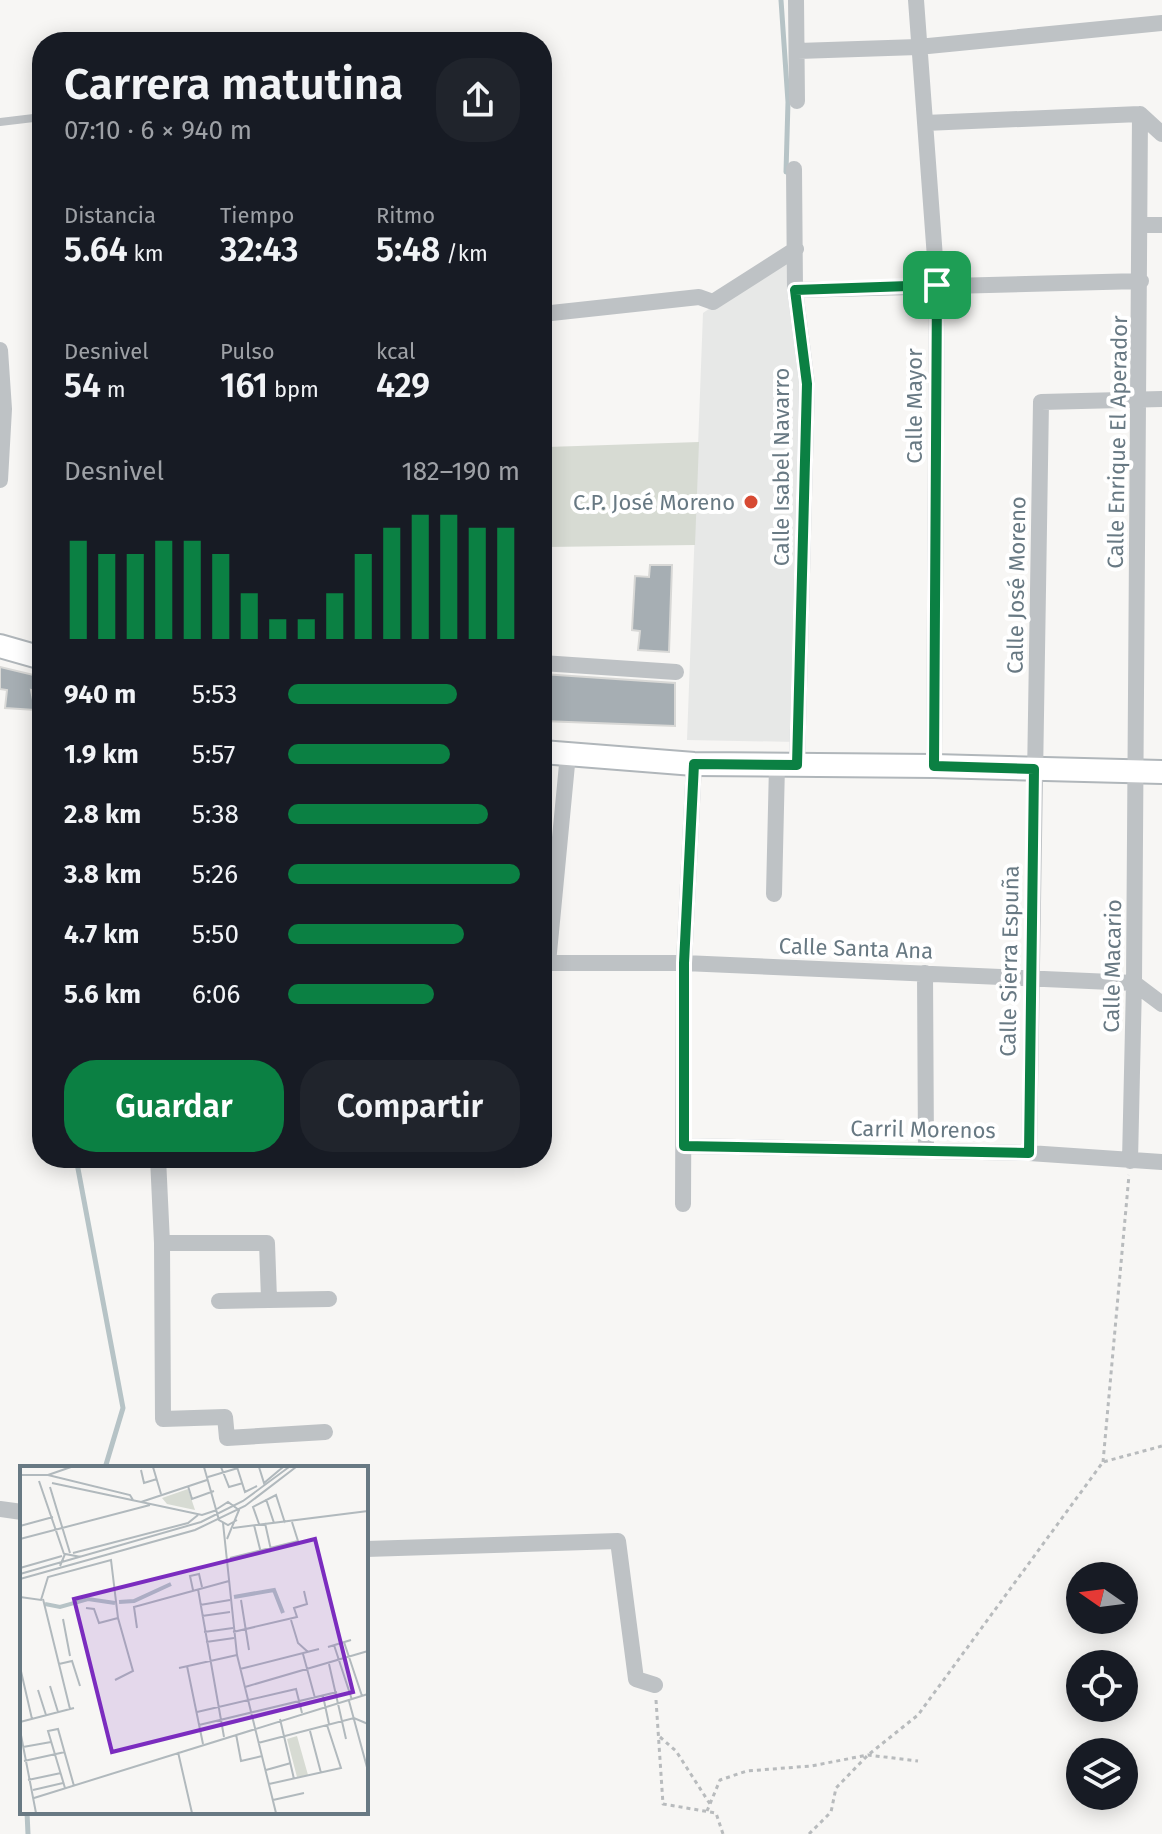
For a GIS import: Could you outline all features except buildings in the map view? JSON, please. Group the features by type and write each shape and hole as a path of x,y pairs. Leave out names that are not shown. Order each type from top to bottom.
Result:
{"main road":[{"path":"0,646 32,655"},
{"path":"552,753 694,764 1162,772"}],"street":[{"path":"796,0 797,101"},
{"name":"Calle Mayor","path":"916,0 937,285 934,766"},
{"path":"798,51 918,47 1162,23 1162,38"},
{"path":"925,123 1140,114 1162,134"},
{"name":"Calle Enrique El Aperador","path":"1135,771 1140,114"},
{"name":"Calle Isabel Navarro","path":"774,894 787,765 807,384 795,290 794,169"},
{"path":"1140,225 1162,225"},
{"path":"552,313 699,297 713,302 796,249"},
{"path":"795,290 1141,281"},
{"path":"0,350 0,480"},
{"path":"1139,400 1162,399"},
{"name":"Calle José Moreno","path":"1034,769 1041,402 1139,400"},
{"path":"552,664 676,672"},
{"path":"552,899 568,754"},
{"path":"683,1204 684,963 694,764"},
{"name":"Calle Sierra Espuña","path":"1029,1153 1036,978 1034,769"},
{"name":"Calle Macario","path":"1130,1161 1135,771"},
{"name":"Calle Santa Ana","path":"552,963 684,963 1134,983"},
{"path":"925,973 926,1151"},
{"path":"1134,983 1162,1004"},
{"name":"Carril Morenos","path":"684,1146 1029,1153 1162,1162"},
{"path":"158,1168 163,1419 225,1417 227,1438 325,1432"},
{"path":"162,1243 267,1243 269,1299"},
{"path":"219,1301 329,1299"},
{"path":"0,1509 20,1512"},
{"path":"368,1549 618,1541 636,1679 655,1685"}],"lane":[{"path":"0,122 32,118"}],"path":[{"path":"809,1834 831,1812 836,1788 868,1755 918,1715 1103,1462 1130,1161"},
{"path":"1103,1462 1162,1446"},
{"path":"655,1685 663,1804 716,1813 723,1834"},
{"path":"658,1736 676,1751 710,1804"},
{"path":"707,1811 720,1780 747,1771 811,1766 868,1755 918,1761"}],"shaded area":[{"name":"C.P. José Moreno","path":"796,249 807,384 797,742 687,740 703,313"},
{"path":"699,442 695,545 552,547 552,447"}],"waterway":[{"path":"781,0 788,102 786,172"},
{"path":"78,1168 123,1408 106,1466"},
{"path":"27,1814 28,1834"}],"place":[{"name":"C.P. José Moreno","path":"751,502"}],"route":[{"path":"937,285 934,766 1034,769 1029,1153 684,1146 684,963 694,764 797,765 807,384 795,290 937,285"}]}
